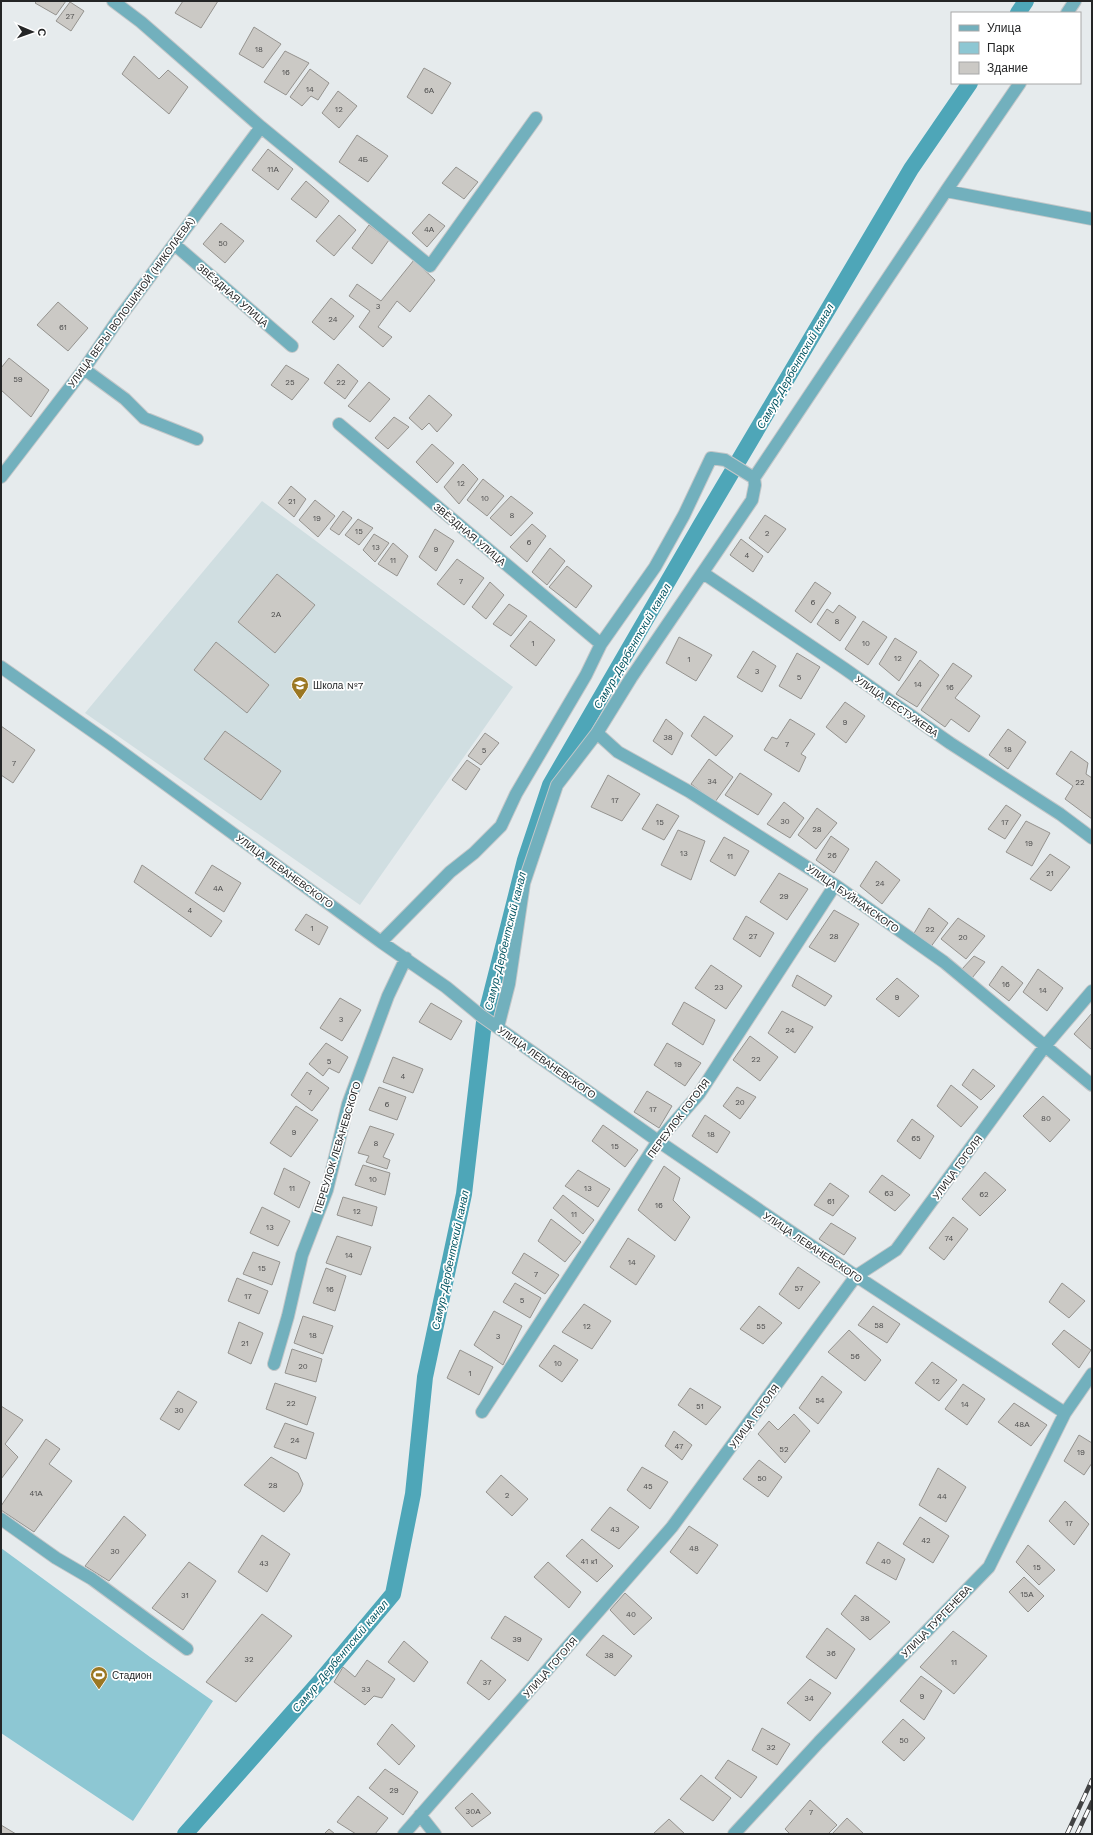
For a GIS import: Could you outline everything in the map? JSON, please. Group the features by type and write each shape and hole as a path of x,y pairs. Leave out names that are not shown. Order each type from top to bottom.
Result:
{"street":[{"path":"113,1 141,22 261,126 430,266 536,118"},
{"path":"1068,12 1075,1"},
{"path":"750,476 1019,84"},
{"name":"УЛИЦА ВЕРЫ ВОЛОШИНОЙ (НИКОЛАЕВА)","path":"2,472 84,369 261,126"},
{"path":"946,191 1092,219"},
{"name":"ЗВЁЗДНАЯ УЛИЦА","path":"174,244 292,346"},
{"path":"84,369 125,399 144,418 197,439"},
{"name":"ЗВЁЗДНАЯ УЛИЦА","path":"338,424 601,644"},
{"path":"381,942 450,872 474,854 501,826 531,768 586,675 601,644 655,568 684,515 711,458 725,460 750,476 755,485 752,500 631,678 598,733 557,784 524,883 509,984 494,1025"},
{"name":"УЛИЦА БЕСТУЖЕВА","path":"703,573 845,669 950,743 1060,814 1092,838"},
{"name":"УЛИЦА ЛЕВАНЕВСКОГО","path":"1,667 108,742 381,942 446,987 480,1015 658,1141 856,1276 1065,1412"},
{"name":"УЛИЦА БУЙНАКСКОГО","path":"598,733 618,752 690,792 835,885 944,962 1092,1085"},
{"name":"ПЕРЕУЛОК ГОГОЛЯ","path":"482,1412 658,1141 699,1094 835,885"},
{"name":"ПЕРЕУЛОК ЛЕВАНЕВСКОГО","path":"274,1364 288,1316 302,1255 327,1190 348,1104 388,996 406,958"},
{"name":"УЛИЦА ГОГОЛЯ","path":"404,1834 672,1527 856,1276 896,1250 1045,1046 1092,991"},
{"name":"УЛИЦА ТУРГЕНЕВА","path":"734,1834 819,1742 988,1567 1065,1412 1092,1374"},
{"path":"1,1519 56,1558 92,1579 187,1649"},
{"path":"420,1815 435,1834"}],"shaded area":[{"name":"Школа №7","path":"262,501 513,687 360,905 85,713"}],"green space":[{"name":"Стадион","path":"1,1548 213,1701 133,1821 1,1733"}],"building":[{"path":"37,1 66,1 56,15 35,3"},
{"path":"183,1 218,1 201,28 175,13"},
{"path":"70,2 84,11 71,31 56,21"},
{"path":"254,27 281,44 263,68 239,54"},
{"path":"285,51 309,63 286,95 264,82"},
{"path":"134,56 159,79 168,70 188,87 169,114 122,74"},
{"path":"424,68 451,83 432,114 407,97"},
{"path":"310,69 329,83 318,100 311,96 302,106 290,97"},
{"path":"338,91 357,106 339,128 322,113"},
{"path":"357,135 388,156 368,182 339,162"},
{"path":"268,149 293,169 278,190 252,170"},
{"path":"456,167 478,182 464,199 442,183"},
{"path":"306,181 329,201 316,218 291,199"},
{"path":"429,214 445,226 427,247 412,233"},
{"path":"339,215 356,230 334,256 316,241"},
{"path":"221,223 244,241 225,263 203,244"},
{"path":"369,225 389,240 372,264 352,248"},
{"path":"414,260 435,280 410,312 397,301 378,327 392,337 383,347 359,327 370,311 349,296 357,284 381,301"},
{"path":"331,298 354,316 334,340 312,322"},
{"path":"58,302 88,328 68,351 37,325"},
{"path":"9,358 49,390 31,417 1,390 1,368"},
{"path":"338,364 358,381 345,399 324,383"},
{"path":"286,365 309,379 292,400 271,385"},
{"path":"369,382 390,399 370,422 348,406"},
{"path":"429,395 452,415 437,432 429,423 422,430 409,418"},
{"path":"394,417 409,427 388,449 375,438"},
{"path":"432,444 454,463 437,483 416,462"},
{"path":"463,464 478,479 459,504 444,487"},
{"path":"483,479 504,496 487,516 467,500"},
{"path":"291,486 306,499 294,517 278,503"},
{"path":"511,496 533,513 511,536 490,518"},
{"path":"315,500 335,516 318,537 299,520"},
{"path":"343,511 352,518 339,535 330,529"},
{"path":"765,515 786,529 768,553 749,538"},
{"path":"358,519 373,528 359,545 345,535"},
{"path":"532,524 546,536 527,562 510,547"},
{"path":"435,529 454,541 436,571 419,557"},
{"path":"374,534 389,543 375,562 363,550"},
{"path":"741,539 763,556 753,572 730,555"},
{"path":"393,543 408,556 397,576 378,564"},
{"path":"550,548 565,561 547,585 532,572"},
{"path":"457,559 484,578 464,605 437,584"},
{"path":"567,566 592,586 576,608 549,587"},
{"path":"277,574 315,605 275,653 238,622"},
{"path":"490,582 504,595 486,619 472,607"},
{"path":"815,582 831,593 811,623 795,611"},
{"path":"509,604 527,616 511,636 493,624"},
{"path":"839,605 856,617 840,641 817,624 827,609 833,613"},
{"path":"530,621 555,640 536,666 510,646"},
{"path":"863,621 887,637 868,665 845,649"},
{"path":"679,637 712,655 696,681 666,663"},
{"path":"895,638 917,652 899,681 879,664"},
{"path":"216,642 269,685 247,713 194,670"},
{"path":"753,651 776,666 762,692 737,677"},
{"path":"797,653 820,667 801,699 779,686"},
{"path":"920,660 939,675 917,707 896,694"},
{"path":"953,663 972,676 955,698 980,716 969,732 951,719 945,727 921,710"},
{"path":"845,702 865,716 846,743 826,727"},
{"path":"704,716 733,736 716,756 691,736"},
{"path":"666,719 683,733 672,755 653,741"},
{"path":"790,719 815,734 801,754 806,757 799,772 764,750 772,737 777,739"},
{"path":"1,726 35,750 13,783 1,775"},
{"path":"1008,729 1026,742 1008,769 989,755"},
{"path":"225,731 281,771 261,800 204,759"},
{"path":"485,733 499,743 481,765 468,756"},
{"path":"1071,751 1088,763 1086,774 1092,778 1092,819 1065,799 1073,786 1056,774"},
{"path":"709,759 733,777 715,802 691,784"},
{"path":"467,760 480,769 466,790 452,780"},
{"path":"740,773 772,794 758,815 725,795"},
{"path":"608,775 640,794 622,821 591,807"},
{"path":"784,802 804,818 790,838 767,824"},
{"path":"657,804 679,816 664,840 642,829"},
{"path":"1006,805 1021,815 1005,839 988,829"},
{"path":"817,808 837,823 816,849 798,835"},
{"path":"1026,821 1050,833 1032,866 1006,852"},
{"path":"678,830 705,841 691,880 661,865"},
{"path":"831,836 849,849 834,873 816,860"},
{"path":"724,837 749,851 735,876 710,861"},
{"path":"1050,854 1070,867 1051,891 1030,879"},
{"path":"876,861 900,880 882,904 860,886"},
{"path":"142,865 222,921 211,937 134,882"},
{"path":"212,865 241,883 224,912 195,893"},
{"path":"779,873 808,889 787,920 760,902"},
{"path":"929,908 948,923 930,948 913,935"},
{"path":"834,910 859,924 835,962 809,947"},
{"path":"306,914 328,927 319,945 295,930"},
{"path":"746,916 774,933 760,957 733,939"},
{"path":"958,918 985,936 966,959 941,939"},
{"path":"974,956 985,962 972,978 962,969"},
{"path":"711,965 742,986 726,1009 695,988"},
{"path":"1002,966 1023,983 1009,1001 989,985"},
{"path":"1038,969 1063,988 1047,1011 1023,992"},
{"path":"797,975 832,996 825,1006 792,986"},
{"path":"897,978 919,996 899,1017 876,999"},
{"path":"340,998 361,1010 342,1041 320,1028"},
{"path":"684,1002 715,1020 703,1045 672,1024"},
{"path":"431,1003 462,1021 451,1040 419,1022"},
{"path":"782,1011 813,1027 795,1053 768,1033"},
{"path":"1092,1013 1092,1050 1074,1034"},
{"path":"750,1036 778,1057 760,1081 733,1060"},
{"path":"326,1043 348,1057 339,1073 329,1068 323,1076 309,1064"},
{"path":"667,1043 701,1063 685,1086 654,1065"},
{"path":"393,1057 423,1069 413,1093 383,1082"},
{"path":"973,1069 995,1086 981,1100 962,1085"},
{"path":"307,1072 329,1088 312,1111 291,1095"},
{"path":"951,1085 978,1107 961,1127 937,1106"},
{"path":"379,1087 406,1097 397,1120 369,1110"},
{"path":"737,1087 756,1097 740,1119 723,1106"},
{"path":"647,1091 672,1106 659,1128 634,1112"},
{"path":"1043,1096 1070,1120 1050,1142 1023,1116"},
{"path":"296,1106 318,1120 291,1157 270,1143"},
{"path":"705,1115 730,1132 717,1153 692,1136"},
{"path":"912,1119 934,1136 920,1159 897,1141"},
{"path":"603,1125 638,1150 625,1167 592,1141"},
{"path":"370,1126 394,1134 383,1157 390,1160 387,1169 366,1162 369,1156 358,1153"},
{"path":"363,1165 390,1173 385,1195 355,1185"},
{"path":"664,1166 680,1178 673,1200 690,1217 675,1241 638,1210"},
{"path":"284,1168 310,1182 299,1208 274,1194"},
{"path":"578,1170 610,1189 598,1207 565,1186"},
{"path":"985,1172 1006,1190 980,1216 962,1199"},
{"path":"882,1175 910,1195 895,1211 869,1192"},
{"path":"830,1183 849,1196 833,1216 814,1205"},
{"path":"563,1195 594,1220 583,1234 553,1208"},
{"path":"343,1197 377,1207 372,1226 337,1215"},
{"path":"262,1207 290,1221 278,1246 250,1233"},
{"path":"953,1217 968,1229 944,1260 929,1248"},
{"path":"551,1219 581,1242 565,1262 538,1241"},
{"path":"831,1223 856,1238 844,1255 819,1239"},
{"path":"337,1236 371,1247 361,1275 326,1263"},
{"path":"628,1238 655,1256 636,1285 610,1267"},
{"path":"253,1252 280,1262 272,1285 243,1274"},
{"path":"524,1253 559,1275 545,1294 512,1273"},
{"path":"798,1267 820,1282 799,1309 779,1294"},
{"path":"326,1268 346,1276 335,1311 313,1303"},
{"path":"237,1278 268,1291 259,1314 228,1301"},
{"path":"515,1283 541,1298 530,1318 503,1302"},
{"path":"1062,1283 1085,1301 1069,1318 1049,1302"},
{"path":"584,1304 611,1321 592,1349 562,1332"},
{"path":"759,1306 782,1323 763,1344 740,1329"},
{"path":"873,1306 900,1324 887,1343 858,1325"},
{"path":"494,1311 522,1326 503,1365 474,1345"},
{"path":"303,1316 333,1326 323,1354 294,1343"},
{"path":"239,1322 263,1333 251,1364 228,1353"},
{"path":"849,1330 881,1360 865,1381 828,1352"},
{"path":"1064,1330 1091,1350 1079,1368 1052,1344"},
{"path":"554,1345 578,1360 562,1382 539,1366"},
{"path":"292,1349 322,1359 316,1382 285,1373"},
{"path":"460,1350 493,1367 479,1395 447,1378"},
{"path":"932,1362 957,1380 939,1401 915,1383"},
{"path":"822,1376 842,1392 818,1424 799,1408"},
{"path":"275,1383 316,1397 307,1425 266,1409"},
{"path":"963,1384 985,1399 967,1425 945,1409"},
{"path":"690,1388 721,1407 706,1425 678,1405"},
{"path":"178,1391 197,1402 179,1430 160,1419"},
{"path":"1014,1403 1047,1425 1031,1446 998,1422"},
{"path":"1,1406 23,1420 5,1444 18,1457 1,1479"},
{"path":"794,1414 810,1431 785,1463 758,1434 769,1421 778,1430"},
{"path":"285,1423 314,1433 306,1459 274,1447"},
{"path":"674,1431 692,1445 682,1460 665,1446"},
{"path":"1079,1435 1092,1443 1092,1463 1084,1475 1064,1461"},
{"path":"46,1439 60,1449 49,1464 72,1481 34,1532 1,1510 1,1506"},
{"path":"271,1457 298,1473 303,1484 300,1492 284,1512 244,1485"},
{"path":"759,1460 782,1477 768,1497 743,1479"},
{"path":"642,1467 668,1482 650,1509 627,1490"},
{"path":"938,1468 966,1487 946,1522 919,1505"},
{"path":"501,1475 528,1499 512,1516 486,1492"},
{"path":"1065,1501 1089,1524 1074,1545 1049,1521"},
{"path":"610,1507 639,1527 619,1549 591,1530"},
{"path":"124,1516 146,1535 109,1581 85,1566"},
{"path":"920,1517 949,1536 933,1563 903,1544"},
{"path":"689,1526 718,1545 697,1574 670,1552"},
{"path":"262,1535 290,1554 267,1592 238,1572"},
{"path":"582,1539 613,1566 597,1582 566,1556"},
{"path":"878,1542 905,1559 896,1580 866,1563"},
{"path":"1028,1545 1055,1570 1039,1585 1016,1562"},
{"path":"189,1562 216,1581 183,1630 152,1608"},
{"path":"548,1562 581,1592 569,1608 534,1577"},
{"path":"1024,1577 1044,1596 1028,1612 1009,1592"},
{"path":"625,1593 652,1618 634,1635 610,1610"},
{"path":"855,1595 890,1622 870,1640 841,1614"},
{"path":"262,1614 292,1636 236,1702 206,1682"},
{"path":"505,1616 542,1639 528,1661 491,1638"},
{"path":"827,1628 855,1649 836,1679 806,1657"},
{"path":"953,1631 987,1656 954,1694 920,1667"},
{"path":"603,1635 632,1656 615,1676 586,1655"},
{"path":"404,1641 428,1662 414,1682 388,1662"},
{"path":"367,1660 395,1679 382,1698 374,1696 365,1705 334,1682 343,1667 355,1677"},
{"path":"481,1660 506,1680 489,1700 467,1683"},
{"path":"921,1676 942,1691 924,1720 900,1701"},
{"path":"810,1679 831,1693 810,1721 787,1703"},
{"path":"903,1719 925,1738 904,1761 882,1742"},
{"path":"392,1724 415,1746 399,1765 377,1744"},
{"path":"762,1728 790,1744 777,1765 752,1750"},
{"path":"728,1760 757,1777 741,1798 715,1778"},
{"path":"385,1769 418,1792 403,1815 369,1788"},
{"path":"701,1775 731,1798 713,1821 680,1799"},
{"path":"472,1793 491,1813 472,1827 455,1808"},
{"path":"358,1796 388,1818 375,1834 356,1834 337,1822"},
{"path":"810,1800 837,1825 828,1834 790,1834 785,1829"},
{"path":"847,1818 864,1834 832,1834"},
{"path":"669,1819 685,1834 653,1834"},
{"path":"1,1825 16,1834 1,1834"},
{"path":"329,1829 335,1834 324,1834"}],"waterway":[{"name":"Самур-Дербентский канал","path":"1019,12 1026,1"},
{"name":"Самур-Дербентский канал","path":"185,1834 321,1680 393,1594 413,1494 425,1377 464,1194 484,1022 525,860 550,785 700,526 911,169 969,84"}],"railway":[{"path":"1067,1834 1092,1780"},
{"path":"1077,1834 1092,1802"}],"place":[{"name":"Школа №7","path":"300,700"},
{"name":"Стадион","path":"99,1690"}]}
